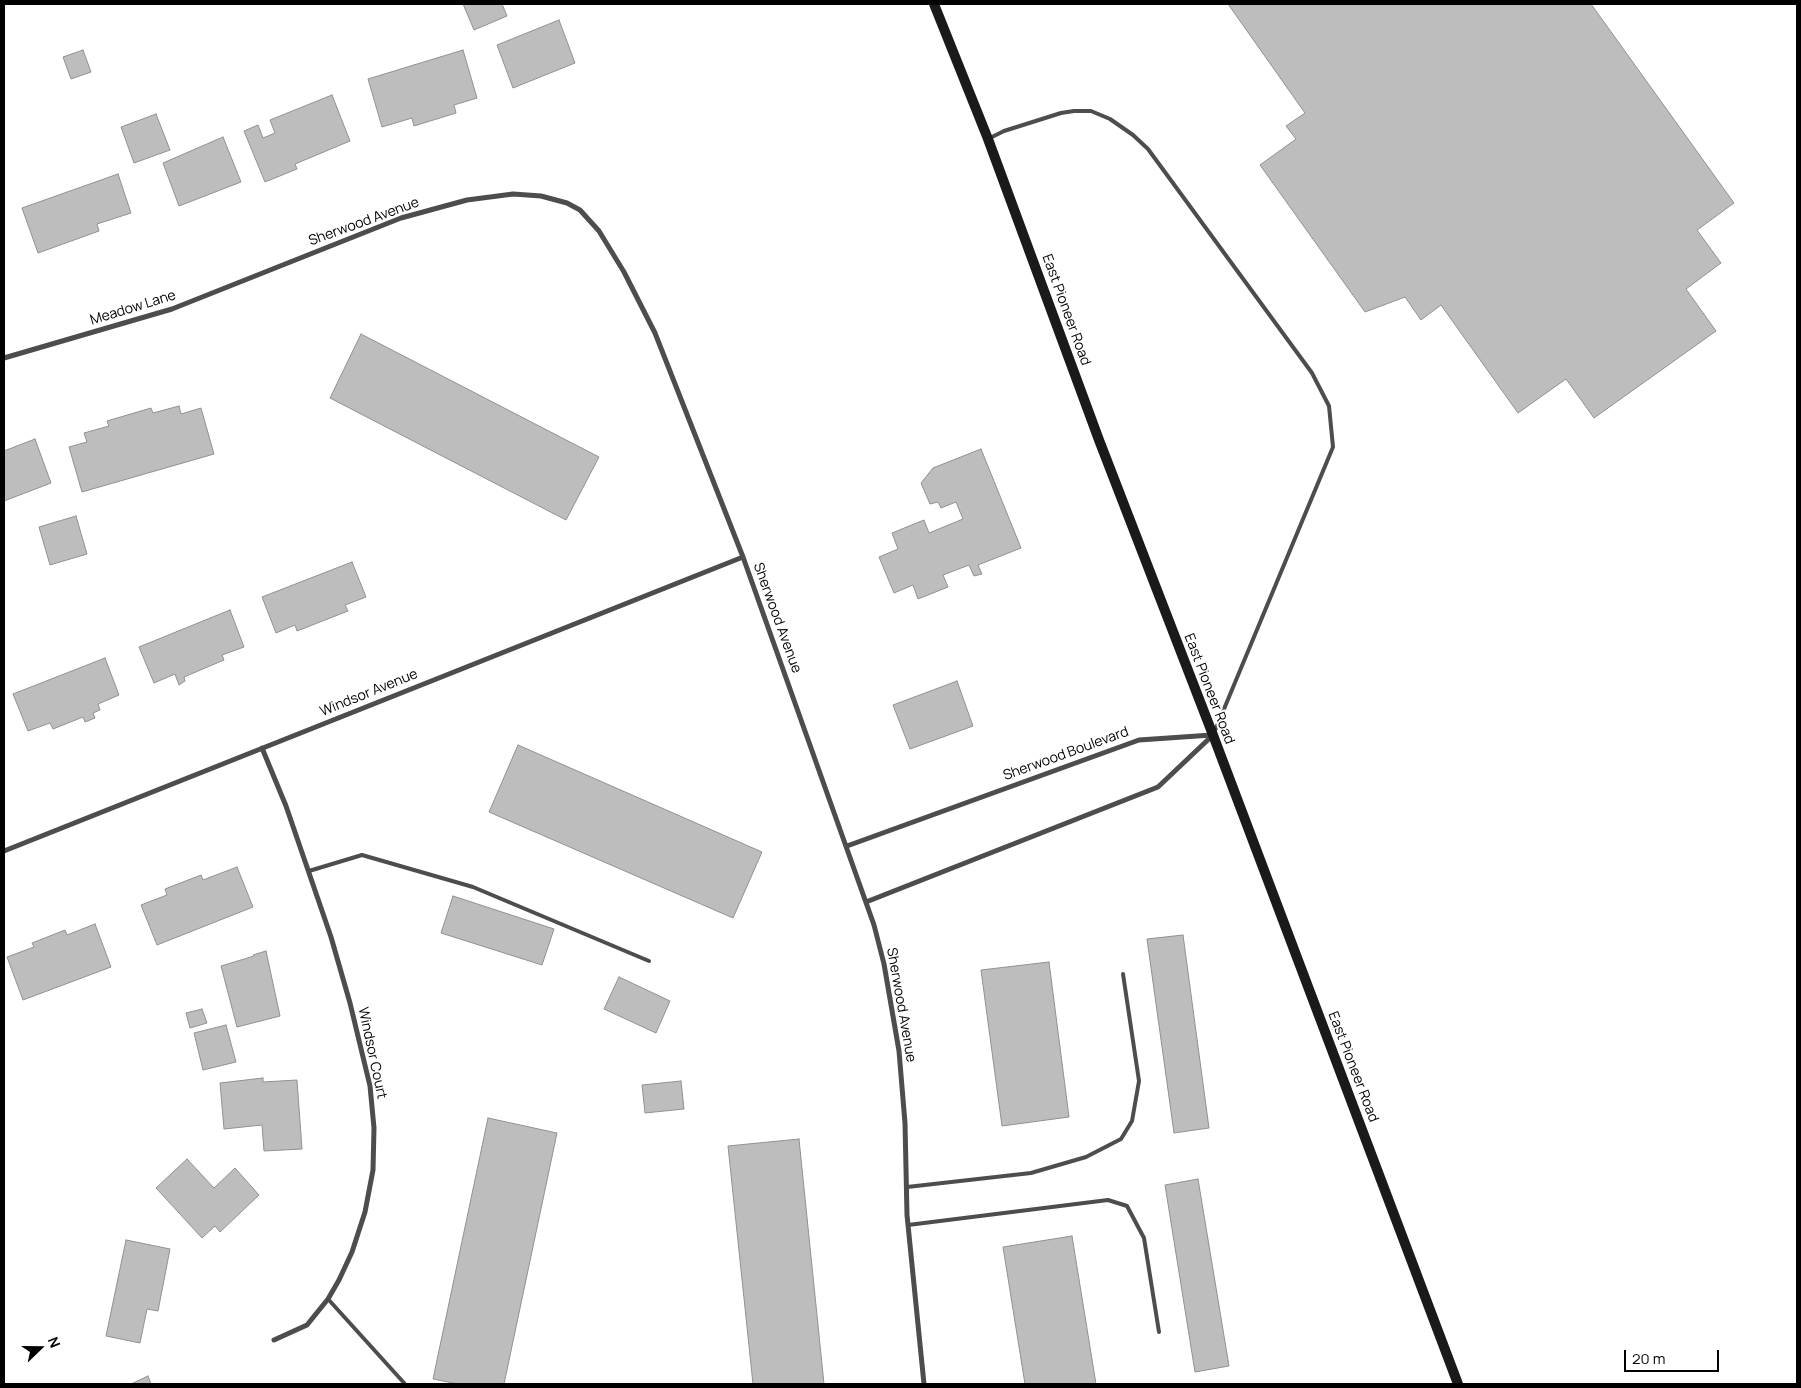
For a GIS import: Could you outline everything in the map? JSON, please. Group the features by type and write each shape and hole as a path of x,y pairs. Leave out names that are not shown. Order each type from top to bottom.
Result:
{"main road":[{"name":"East Pioneer Road","path":"934,4 988,139 1098,440 1213,735 1458,1384"}],"street":[{"name":"Sherwood Avenue","path":"266,271 401,218 467,200 513,194 541,196 567,203 580,210 599,231 624,272 655,333 743,557 847,846 884,964 898,1051 905,1123 908,1225 924,1384"},
{"name":"Meadow Lane","path":"4,358 172,309 266,271"},
{"name":"Windsor Avenue","path":"4,851 743,557"},
{"name":"Sherwood Boulevard","path":"847,846 1139,740 1213,735"},
{"path":"866,902 1158,787 1213,735"},
{"name":"Windsor Court","path":"262,748 286,806 309,871 350,1003 370,1086 374,1128 371,1184 360,1232 342,1273 328,1298 307,1325 274,1340"}],"lane":[{"path":"988,139 1004,131 1061,112 1074,111 1091,111 1110,119 1133,136 1148,149 1312,373 1329,406 1333,447 1213,735"},
{"path":"309,871 362,855 473,887 649,961"},
{"path":"907,1187 1031,1173 1086,1157 1121,1139 1132,1121 1139,1081 1123,974"},
{"path":"908,1225 1108,1200 1127,1206 1144,1238 1159,1332"},
{"path":"328,1298 405,1384"}],"building":[{"path":"463,4 502,4 507,16 474,30"},
{"path":"1228,4 1591,4 1734,203 1697,230 1721,263 1686,289 1716,331 1594,418 1566,379 1518,413 1441,305 1421,320 1405,297 1365,312 1260,165 1296,139 1286,126 1305,113"},
{"path":"559,20 575,63 513,88 497,45"},
{"path":"83,50 91,72 71,79 63,57"},
{"path":"463,50 477,98 454,105 456,113 414,126 412,118 382,127 368,79"},
{"path":"332,95 350,141 295,164 297,169 265,182 244,131 258,125 263,138 275,133 270,120"},
{"path":"156,114 170,150 134,163 121,127"},
{"path":"223,137 241,182 179,206 163,163"},
{"path":"118,174 131,213 97,224 99,231 38,253 22,208"},
{"path":"361,334 599,457 566,520 330,398"},
{"path":"179,406 181,414 201,408 214,454 82,492 69,447 87,442 84,433 109,426 107,421 151,408 153,413"},
{"path":"35,439 51,483 4,501 4,451"},
{"path":"981,449 1021,548 978,565 982,574 974,576 969,565 943,575 948,587 918,599 913,585 894,593 879,557 898,549 892,533 924,520 929,533 963,519 956,502 941,508 938,502 930,504 921,483 933,468"},
{"path":"76,516 87,554 50,565 39,527"},
{"path":"352,562 366,597 345,605 348,611 297,631 295,625 276,633 262,597"},
{"path":"230,610 244,647 222,655 224,660 184,677 185,681 179,685 175,674 154,683 139,647"},
{"path":"105,658 119,695 98,704 100,710 93,713 95,718 85,722 83,717 53,729 50,723 28,731 13,694"},
{"path":"957,681 973,726 910,749 893,705"},
{"path":"518,745 762,852 733,918 489,812"},
{"path":"237,867 253,907 157,945 141,905 167,895 165,889 201,875 203,880"},
{"path":"453,896 554,929 542,965 441,933"},
{"path":"95,924 111,967 23,1000 7,957 34,947 32,943 65,930 67,935"},
{"path":"1183,935 1209,1128 1174,1133 1147,939"},
{"path":"266,951 280,1016 237,1027 221,966"},
{"path":"1049,962 1069,1117 1002,1126 981,970"},
{"path":"619,977 670,1001 656,1033 604,1009"},
{"path":"202,1009 207,1023 190,1028 186,1013"},
{"path":"226,1025 236,1062 203,1070 194,1033"},
{"path":"263,1078 263,1082 297,1080 302,1149 264,1151 262,1125 224,1129 220,1083"},
{"path":"681,1081 684,1109 645,1113 642,1085"},
{"path":"488,1118 557,1133 504,1384 458,1384 433,1379"},
{"path":"799,1139 824,1384 753,1384 728,1146"},
{"path":"187,1159 214,1188 235,1168 259,1195 220,1232 215,1226 202,1238 156,1188"},
{"path":"1198,1179 1229,1366 1195,1372 1165,1185"},
{"path":"1072,1236 1096,1384 1025,1384 1003,1247"},
{"path":"126,1240 170,1249 158,1311 147,1309 140,1343 106,1336"},
{"path":"148,1376 151,1384 131,1384"}]}
